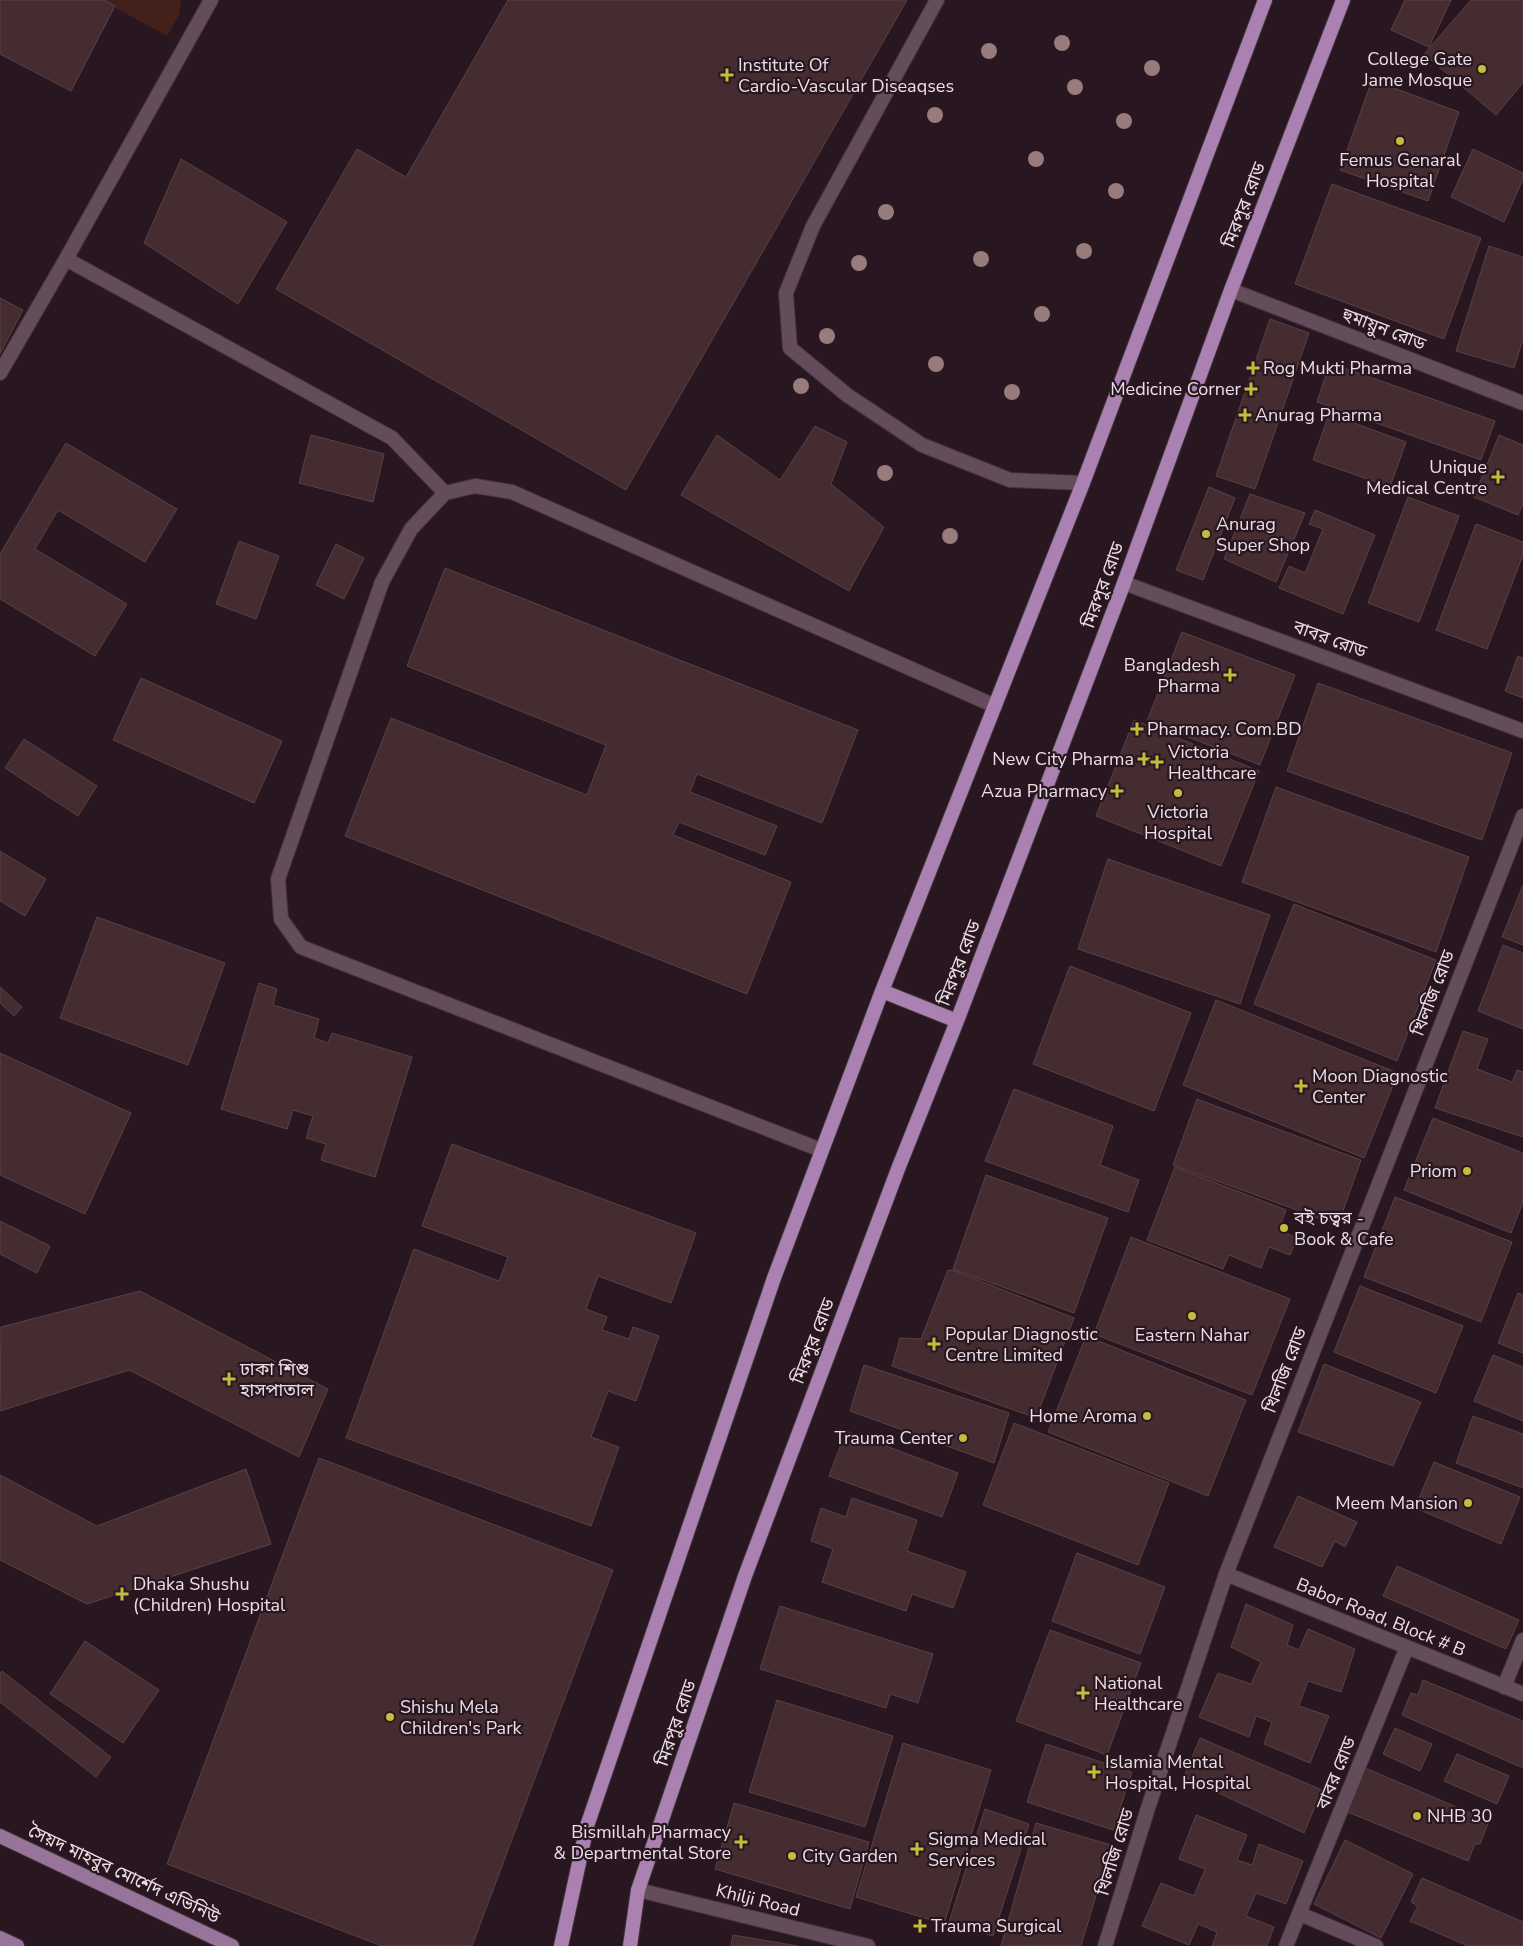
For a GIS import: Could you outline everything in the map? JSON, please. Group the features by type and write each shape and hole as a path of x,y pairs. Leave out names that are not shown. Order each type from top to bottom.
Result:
{"highway":[{"path":"561,1946 587,1826 771,1287 882,991 1084,483 1265,0"},
{"name":"মিরপুর রোড","path":"630,1946 638,1890 745,1576 898,1169 958,1021 1124,583 1231,290 1344,0"},
{"path":"882,991 958,1021"}],"main road":[{"name":"সৈয়দ মাহবুব মোর্শেদ এভিনিউ","path":"0,1836 232,1946"},
{"path":"0,1938 17,1946"}],"street":[{"path":"937,0 813,226 786,293 790,348 847,396 922,445 1010,480 1084,483"},
{"path":"0,373 66,259 208,1"},
{"path":"66,259 392,438 445,493"},
{"name":"হুমায়ুন রোড","path":"1231,290 1523,403"},
{"path":"821,1150 301,947 281,919 278,879 382,582 411,529 445,493 475,486 512,492 995,706"},
{"name":"বাবর রোড","path":"1124,583 1523,731"},
{"name":"খিলজি রোড","path":"1105,1946 1148,1808 1226,1574 1523,816"},
{"name":"Babor Road, Block # B","path":"1226,1574 1523,1694"},
{"path":"1504,1686 1523,1640"},
{"name":"বাবর রোড","path":"1286,1946 1407,1647"},
{"name":"Khilji Road","path":"638,1890 868,1946"},
{"path":"1300,1914 1376,1946"}],"shaded area":[{"path":"101,0 181,0 179,15 167,36"}],"building":[{"path":"0,0 104,0 115,6 71,91 0,54"},
{"path":"508,0 907,0 626,490 276,289 357,149 406,177"},
{"path":"1405,0 1451,0 1429,47 1391,30"},
{"name":"College Gate Jame Mosque","path":"1471,0 1523,0 1523,83 1496,115 1424,54"},
{"name":"Femus Genaral Hospital","path":"1372,80 1459,112 1428,201 1340,170"},
{"path":"1473,149 1523,173 1523,179 1504,222 1451,197"},
{"path":"181,159 287,222 238,304 144,243"},
{"path":"1332,184 1481,238 1444,339 1295,284"},
{"path":"1489,246 1523,257 1523,339 1514,368 1456,351"},
{"path":"0,298 23,310 0,354"},
{"path":"1270,319 1309,333 1255,489 1216,476"},
{"path":"1330,363 1495,421 1481,460 1317,402"},
{"path":"1329,414 1406,442 1390,487 1313,460"},
{"path":"815,426 847,442 831,484 884,527 849,591 681,495 717,435 780,480"},
{"path":"311,435 384,454 373,502 299,483"},
{"path":"1499,435 1523,445 1523,504 1518,515 1474,497"},
{"path":"66,443 177,509 145,562 58,510 35,549 127,604 95,656 0,599 0,554"},
{"name":"Anurag Super Shop","path":"1209,487 1235,498 1203,580 1176,570"},
{"path":"1250,494 1305,513 1276,582 1224,559"},
{"path":"1408,497 1459,516 1419,622 1368,603"},
{"path":"1315,510 1375,535 1343,614 1279,588 1289,566 1305,573 1323,529 1309,524"},
{"path":"1476,524 1523,542 1523,555 1487,649 1436,630"},
{"path":"239,541 279,556 256,619 216,604"},
{"path":"336,544 364,558 344,599 316,585"},
{"path":"445,568 858,730 822,823 697,774 690,792 777,826 765,855 679,822 673,835 791,882 747,994 345,836 391,718 587,795 606,745 407,666"},
{"path":"1182,632 1295,675 1260,765 1147,721"},
{"path":"1518,656 1523,658 1523,698 1505,691"},
{"path":"141,678 282,741 254,803 113,740"},
{"path":"1318,683 1512,753 1482,840 1287,771"},
{"name":"Victoria Hospital","path":"1134,720 1259,771 1221,866 1096,816"},
{"path":"24,739 97,786 78,816 5,768"},
{"path":"1276,787 1469,857 1436,952 1242,882"},
{"path":"0,851 46,879 25,916 0,901"},
{"path":"1108,859 1270,915 1240,1004 1078,949"},
{"path":"1523,885 1523,945 1502,937"},
{"path":"1294,904 1436,960 1397,1061 1254,1004"},
{"path":"97,917 225,963 188,1065 60,1018"},
{"path":"1503,945 1523,953 1523,1029 1478,1011"},
{"path":"1070,966 1191,1013 1154,1111 1033,1064"},
{"path":"259,983 277,989 273,1005 319,1019 314,1038 328,1043 332,1033 412,1057 375,1177 321,1160 326,1144 306,1138 313,1116 293,1110 287,1129 221,1109"},
{"path":"0,987 22,1007 14,1016 0,1003"},
{"path":"1216,1000 1398,1073 1364,1158 1183,1085"},
{"path":"1463,1031 1488,1039 1477,1069 1512,1082 1517,1070 1523,1072 1523,1137 1435,1108"},
{"path":"0,1053 131,1113 85,1214 0,1175"},
{"path":"1014,1089 1113,1126 1100,1165 1139,1180 1128,1212 985,1161"},
{"path":"1197,1099 1361,1160 1338,1225 1173,1165"},
{"name":"Priom","path":"1433,1118 1523,1153 1523,1202 1511,1233 1404,1190"},
{"path":"452,1144 696,1233 671,1303 598,1276 586,1309 607,1317 602,1330 629,1339 633,1327 659,1336 636,1401 608,1391 591,1437 619,1447 591,1526 346,1438 414,1249 499,1281 508,1257 422,1226"},
{"path":"1175,1167 1286,1210 1279,1230 1297,1238 1290,1255 1269,1247 1261,1268 1229,1255 1223,1269 1147,1240"},
{"path":"986,1175 1108,1218 1074,1313 953,1269"},
{"path":"1395,1197 1512,1242 1481,1322 1364,1277"},
{"path":"0,1221 50,1246 37,1273 0,1254"},
{"name":"Eastern Nahar","path":"1131,1237 1290,1299 1252,1395 1094,1334"},
{"name":"Popular Diagnostic Centre Limited","path":"948,1270 955,1271 1074,1318 1036,1418 892,1366 900,1338 921,1339"},
{"path":"1360,1286 1463,1326 1436,1393 1334,1352"},
{"name":"ঢাকা শিশু হাসপাতাল","path":"140,1291 328,1389 299,1457 129,1370 0,1411 1,1327"},
{"path":"1518,1293 1523,1295 1523,1353 1498,1343"},
{"name":"Home Aroma","path":"1086,1336 1246,1400 1208,1496 1048,1432"},
{"path":"1493,1355 1523,1367 1523,1421 1474,1401"},
{"path":"1324,1364 1421,1402 1393,1466 1298,1432"},
{"name":"Trauma Center","path":"864,1365 1009,1413 994,1463 850,1411"},
{"path":"1473,1416 1523,1434 1523,1488 1456,1463"},
{"path":"1014,1423 1169,1483 1138,1565 983,1505"},
{"path":"846,1431 958,1473 942,1517 829,1476"},
{"name":"Shishu Mela Children's Park","path":"319,1458 613,1570 472,1946 382,1946 167,1864"},
{"name":"Meem Mansion","path":"1434,1462 1520,1497 1501,1544 1415,1508"},
{"path":"246,1469 271,1544 87,1604 0,1560 0,1475 97,1526"},
{"path":"1298,1496 1357,1522 1345,1547 1335,1541 1322,1567 1274,1547"},
{"path":"852,1498 917,1520 907,1551 966,1572 953,1608 912,1594 906,1611 822,1582 833,1549 811,1541 821,1508 846,1517"},
{"path":"1077,1553 1165,1587 1140,1654 1052,1621"},
{"path":"1397,1566 1519,1620 1506,1649 1383,1596"},
{"path":"1246,1604 1293,1625 1287,1645 1299,1650 1308,1629 1355,1649 1341,1692 1308,1681 1299,1706 1329,1716 1310,1763 1264,1744 1272,1722 1256,1716 1249,1737 1199,1717 1218,1673 1251,1684 1261,1662 1231,1647"},
{"path":"780,1606 933,1654 918,1703 890,1694 886,1708 760,1669"},
{"path":"1050,1630 1141,1663 1107,1755 1016,1721"},
{"path":"85,1641 159,1690 123,1743 50,1694"},
{"path":"2,1671 111,1757 96,1777 0,1702 0,1673"},
{"path":"1423,1680 1523,1721 1523,1768 1402,1715 1411,1693 1418,1695"},
{"path":"777,1700 893,1736 865,1827 749,1792"},
{"path":"1395,1728 1432,1744 1420,1771 1383,1754"},
{"path":"1200,1738 1322,1790 1304,1833 1184,1777"},
{"path":"903,1743 991,1770 944,1924 856,1897"},
{"path":"1046,1744 1132,1772 1113,1830 1027,1802"},
{"path":"1457,1754 1509,1776 1497,1804 1444,1781"},
{"name":"NHB 30","path":"1363,1767 1489,1821 1480,1844 1475,1844 1468,1861 1345,1811"},
{"name":"City Garden","path":"734,1803 869,1842 850,1909 715,1869"},
{"path":"985,1809 1029,1824 993,1936 949,1922"},
{"path":"1196,1815 1247,1835 1237,1860 1252,1865 1259,1844 1303,1861 1286,1904 1256,1893 1246,1916 1274,1927 1267,1946 1212,1946 1217,1932 1198,1924 1189,1945 1142,1926 1161,1883 1194,1896 1205,1869 1179,1859"},
{"path":"1036,1823 1111,1845 1081,1946 1001,1946"},
{"path":"1345,1840 1413,1874 1381,1938 1314,1904"},
{"path":"1422,1878 1523,1922 1523,1946 1468,1946 1410,1921 1418,1906 1411,1902"},
{"path":"733,1935 798,1946 731,1946"}],"place":[{"name":"College Gate Jame Mosque","path":"1482,69"},
{"name":"Institute Of Cardio-Vascular Diseaqses","path":"727,75"},
{"name":"Femus Genaral Hospital","path":"1400,141"},
{"name":"Rog Mukti Pharma","path":"1253,368"},
{"name":"Medicine Corner","path":"1251,389"},
{"name":"Anurag Pharma","path":"1245,415"},
{"name":"Unique Medical Centre","path":"1498,477"},
{"name":"Anurag Super Shop","path":"1206,534"},
{"name":"Bangladesh Pharma","path":"1230,675"},
{"name":"Pharmacy. Com.BD","path":"1137,729"},
{"name":"New City Pharma","path":"1144,759"},
{"name":"Victoria Healthcare","path":"1157,762"},
{"name":"Azua Pharmacy","path":"1117,791"},
{"name":"Victoria Hospital","path":"1178,793"},
{"name":"Moon Diagnostic Center","path":"1301,1086"},
{"name":"Priom","path":"1467,1171"},
{"name":"বই চত্বর - Book & Cafe","path":"1284,1228"},
{"name":"Eastern Nahar","path":"1192,1316"},
{"name":"Popular Diagnostic Centre Limited","path":"934,1344"},
{"name":"ঢাকা শিশু হাসপাতাল","path":"229,1379"},
{"name":"Home Aroma","path":"1147,1416"},
{"name":"Trauma Center","path":"963,1438"},
{"name":"Meem Mansion","path":"1468,1503"},
{"name":"Dhaka Shushu (Children) Hospital","path":"122,1594"},
{"name":"National Healthcare","path":"1083,1693"},
{"name":"Shishu Mela Children's Park","path":"390,1717"},
{"name":"Islamia Mental Hospital, Hospital","path":"1094,1772"},
{"name":"NHB 30","path":"1417,1816"},
{"name":"Bismillah Pharmacy & Departmental Store","path":"741,1842"},
{"name":"Sigma Medical Services","path":"917,1849"},
{"name":"City Garden","path":"792,1856"},
{"name":"Trauma Surgical","path":"920,1926"}]}
